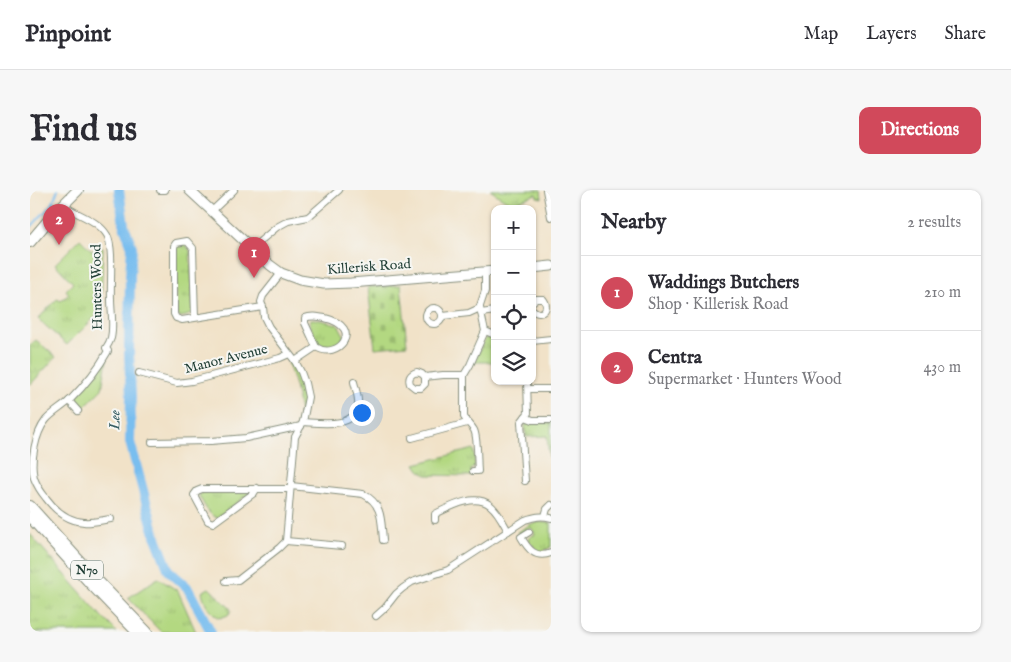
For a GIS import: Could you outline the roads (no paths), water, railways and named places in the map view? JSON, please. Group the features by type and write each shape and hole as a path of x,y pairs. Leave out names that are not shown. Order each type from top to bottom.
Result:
{"main road":[{"path":"30,242 78,190"},
{"name":"Killerisk Road","path":"189,190 270,265 281,273 300,280 324,284 351,283 491,271"},
{"path":"536,268 551,266"},
{"name":"N70","path":"30,506 147,632"},
{"name":"N70","path":"30,517 137,632"}],"street":[{"path":"160,190 165,190"},
{"path":"252,248 268,234 288,221 308,217 314,213 338,190"},
{"path":"546,190 551,217"},
{"path":"212,211 236,191"},
{"name":"Hunters Wood","path":"63,205 95,223 108,236 111,257 111,338 106,348 108,351 86,382 69,401 47,419 38,432 32,461 34,477 40,491 52,507 67,517 84,522 111,519"},
{"path":"196,318 193,248 187,241 176,242 174,246 174,314 176,318 182,320 196,318 263,307"},
{"path":"473,471 478,471 476,435 474,428 467,423 464,417 464,375 485,331 480,306 485,291 485,272"},
{"path":"226,581 238,580 286,541 295,438 302,424 308,397 303,378 295,361 269,327 264,317 261,302 263,296 281,273"},
{"path":"536,299 543,299 546,304 546,309 542,312 536,312"},
{"path":"443,316 491,311"},
{"path":"310,316 335,321 346,330 344,342 339,347 320,350 316,347 305,323 306,318 310,316"},
{"path":"485,331 491,333"},
{"path":"536,341 551,339"},
{"path":"295,361 316,347"},
{"name":"Manor Avenue","path":"139,373 177,383 192,381 289,354"},
{"path":"425,377 464,375"},
{"path":"152,442 211,441 246,438 302,424 344,422 357,410 359,404 354,382"},
{"path":"525,481 521,422 528,413 528,385"},
{"path":"528,389 551,388"},
{"path":"69,401 78,411"},
{"path":"525,417 533,420 551,420"},
{"path":"412,438 467,423"},
{"path":"257,488 254,493 213,523 208,521 194,495 202,489 290,487 362,494 370,497 380,510 383,540"},
{"path":"434,520 435,514 450,507 464,501 477,500 491,506 508,531"},
{"path":"376,616 396,594 412,582 448,570 525,520 538,516 548,517 547,509 551,505"},
{"path":"529,532 521,537 532,552 543,556 551,553"},
{"path":"286,541 342,546"}],"waterway":[{"path":"30,228 53,203 58,190"},
{"name":"Lee","path":"119,190 124,225 132,247 129,353 131,397 130,442 155,535 169,571 187,587 211,632"}],"place":[{"name":"Centra","path":"59,245"},
{"name":"Waddings Butchers","path":"254,278"}]}
